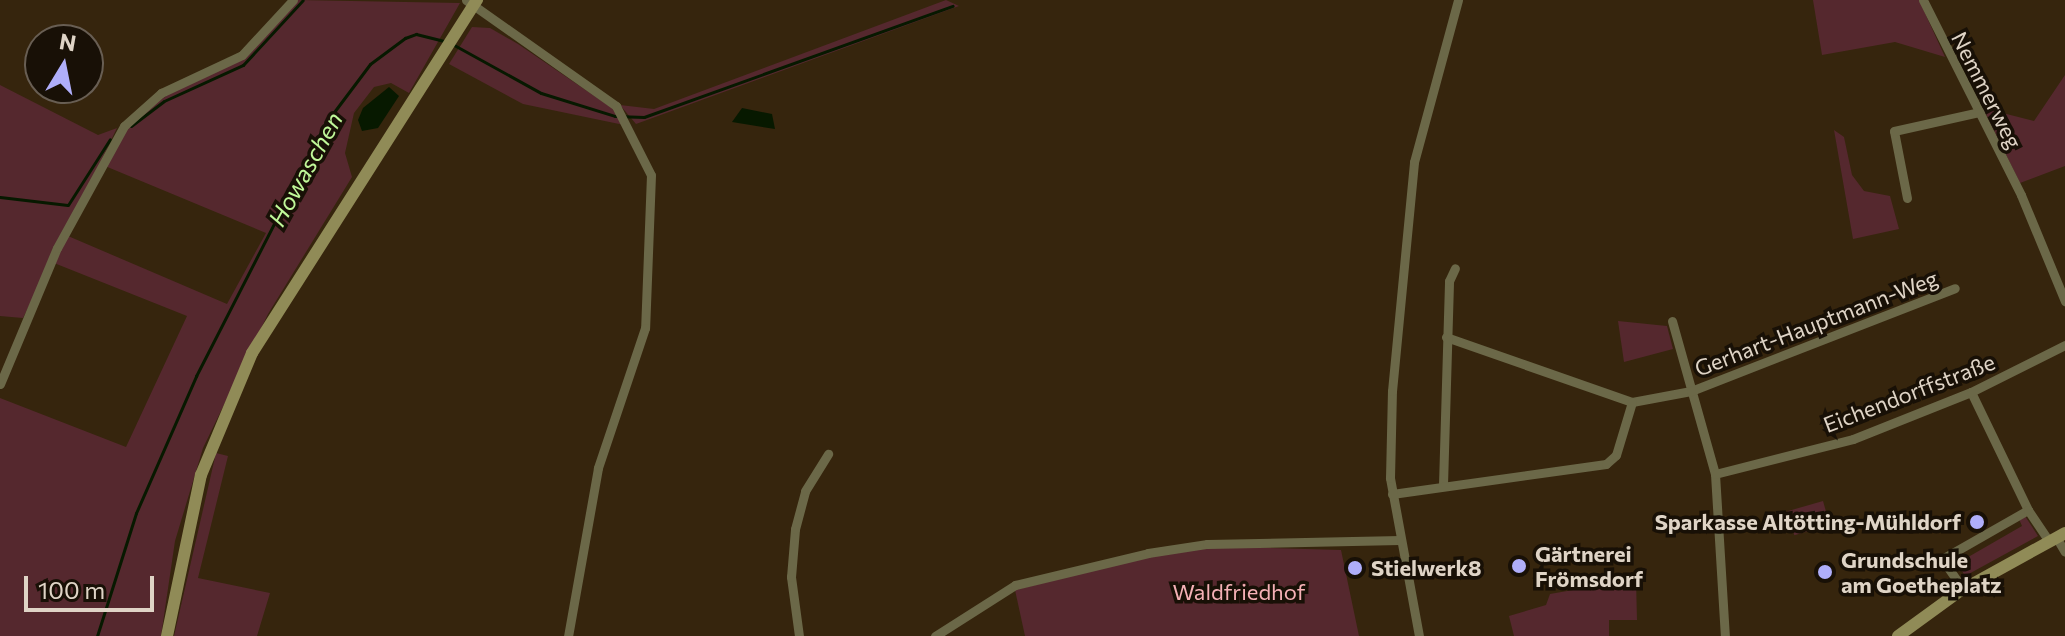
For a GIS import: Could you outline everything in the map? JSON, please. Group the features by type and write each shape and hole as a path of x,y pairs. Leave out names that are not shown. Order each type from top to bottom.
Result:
{"street":[{"path":"0,384 57,248 124,126 161,93 242,55 293,0"},
{"path":"1419,636 1392,494 1389,428 1403,236 1423,112 1458,0"},
{"name":"Nemmerweg","path":"1923,0 2021,195 2065,301"},
{"path":"167,636 190,511 227,404 291,285 472,2 619,110 647,158 653,192 645,328 598,468 568,636"},
{"path":"1907,198 1894,131 1980,112"},
{"path":"1443,485 1446,337 1455,268"},
{"name":"Gerhart-Hauptmann-Weg","path":"1691,391 1955,288"},
{"name":"Gerhart-Hauptmann-Weg","path":"1672,321 1715,474 1725,636"},
{"path":"1446,337 1632,402 1691,391"},
{"name":"Eichendorffstraße","path":"1715,474 1853,439 1971,392 2065,345"},
{"path":"1971,392 2028,510 2057,537 2065,552"},
{"path":"1392,494 1606,464 1616,455 1632,402"},
{"path":"799,636 791,577 795,529 805,491 828,454"},
{"path":"1963,589 1942,559 2028,510"},
{"path":"1898,636 1963,589 2057,537"},
{"path":"935,636 1015,585 1148,553 1207,544 1400,540"}],"green space":[{"path":"297,0 460,3 409,93 391,83 374,87 354,113 345,153 352,177 268,314 203,448 175,541 161,636 0,636 0,398 126,447 187,316 54,263 68,236 227,304 266,233 105,166 131,122 170,93 241,60"},
{"path":"946,0 959,6 636,124 620,105 654,109"},
{"path":"1813,0 1919,0 1945,57 1895,42 1822,55"},
{"path":"472,27 490,28 518,44 612,108 624,125 523,104 449,64"},
{"path":"2065,75 2065,166 2020,183 1983,108 2034,121"},
{"path":"0,85 24,97 24,104 37,104 98,135 117,128 23,318 0,316"},
{"path":"1834,130 1844,137 1852,175 1864,191 1890,196 1899,229 1853,239"},
{"path":"1618,321 1667,326 1673,349 1624,362"},
{"path":"216,453 228,456 198,578 270,593 257,636 174,636"},
{"path":"1823,501 1830,525 1794,535 1787,511"},
{"path":"2025,516 2038,536 1965,576 1953,556 1958,553 1963,560 2022,526 2019,519"},
{"name":"Waldfriedhof","path":"1231,547 1341,550 1359,636 1025,636 1015,590 1175,550"},
{"path":"1636,579 1637,620 1609,620 1609,636 1514,636 1509,616 1546,605 1550,594"}],"shaded area":[{"path":"389,87 399,96 378,128 362,131 358,120 363,108"},
{"path":"742,108 772,114 775,129 732,122"}],"waterway":[{"path":"131,126 164,101 243,65 303,0"},
{"name":"Howaschen","path":"454,45 541,93 615,116 644,117 953,6"},
{"name":"Howaschen","path":"97,636 136,513 196,376 325,124 370,64 405,38 416,34 447,42"},
{"path":"0,197 68,205 110,139"}],"place":[{"name":"Sparkasse Altötting-Mühldorf","path":"1977,522"},
{"name":"Gärtnerei Frömsdorf","path":"1519,566"},
{"name":"Stielwerk8","path":"1355,568"},
{"name":"Grundschule am Goetheplatz","path":"1825,572"}]}
